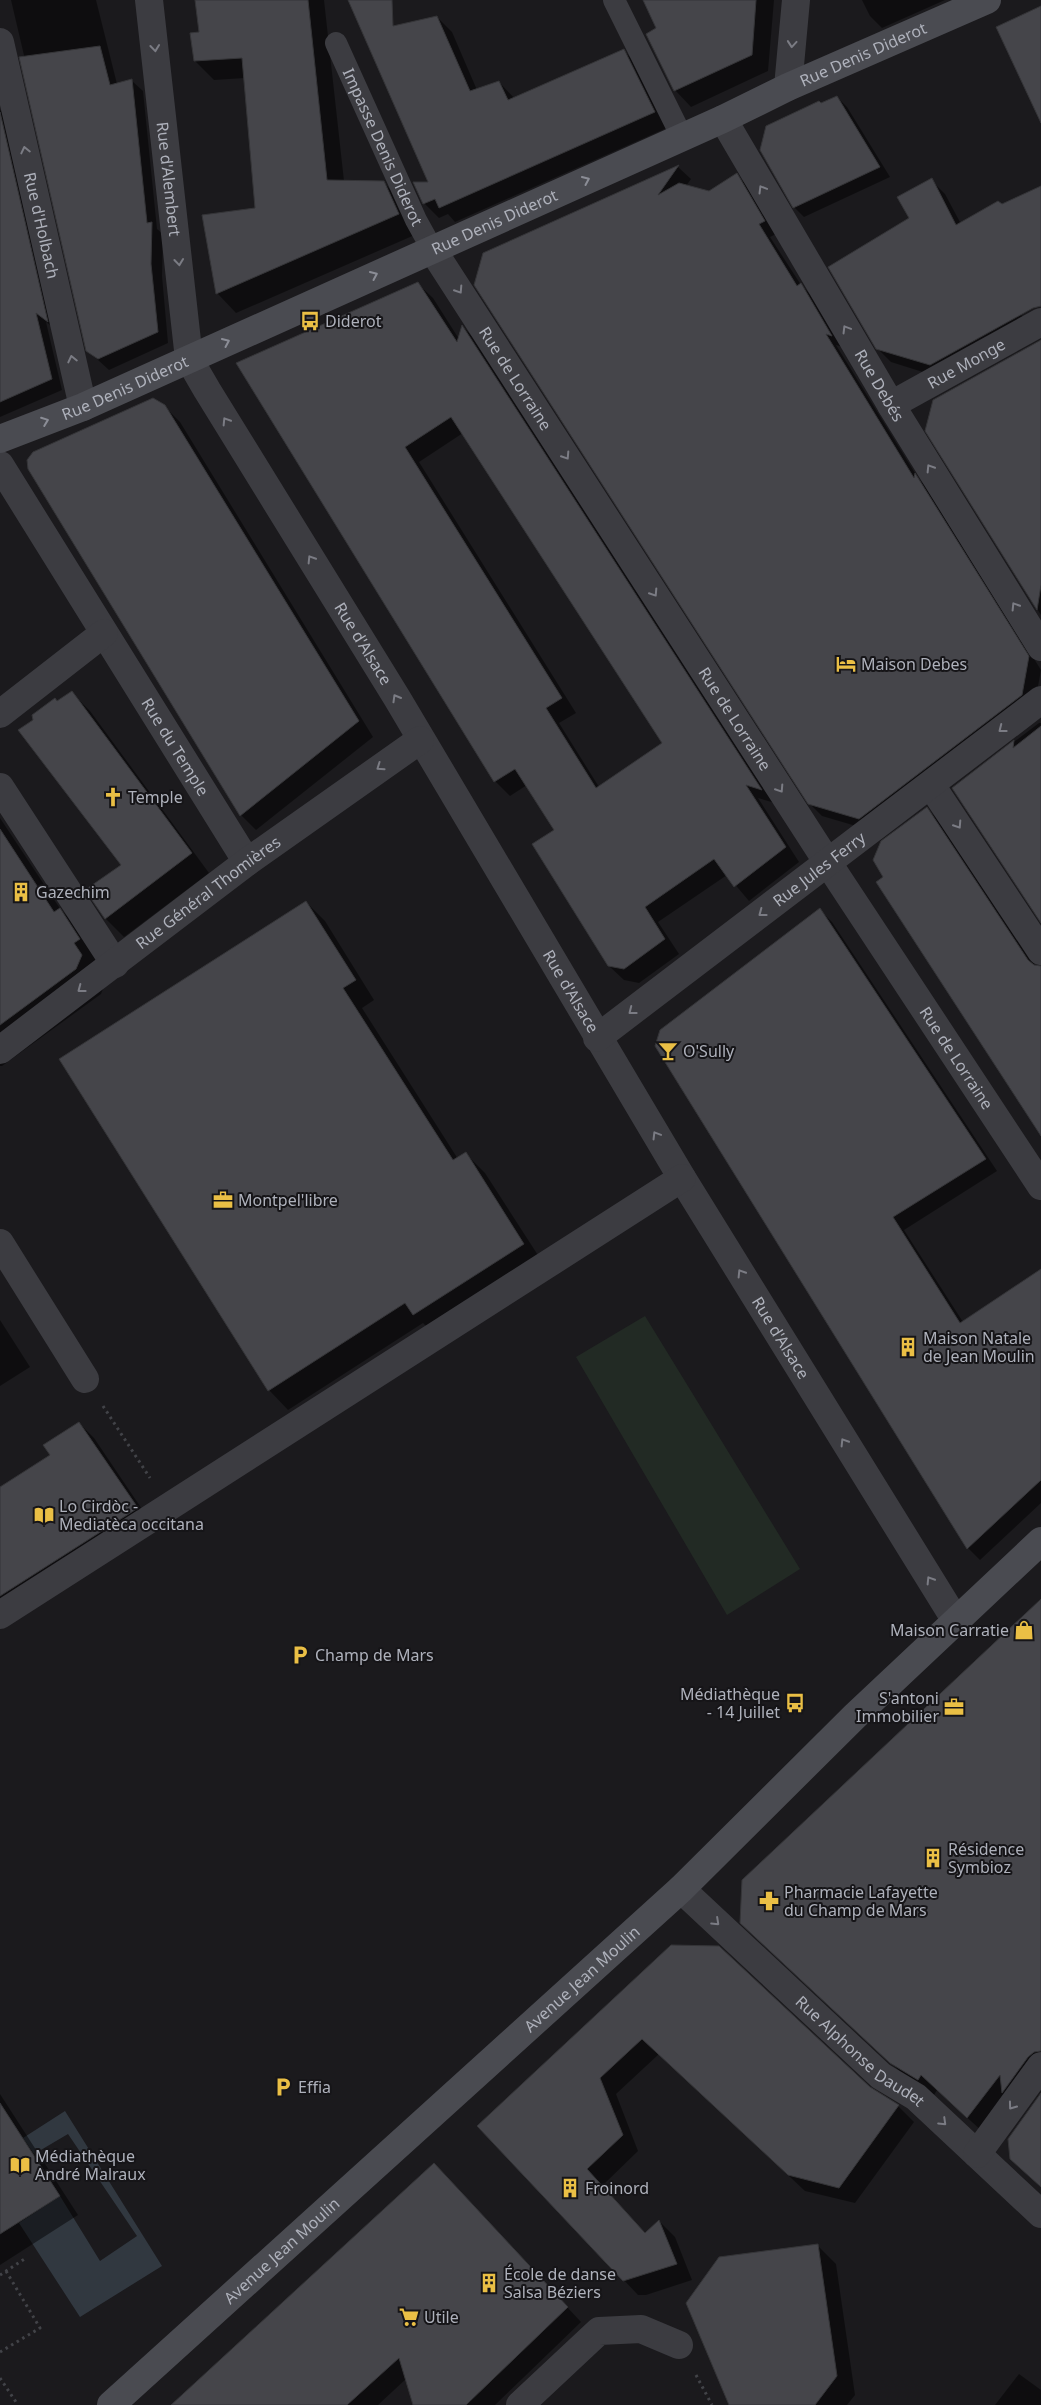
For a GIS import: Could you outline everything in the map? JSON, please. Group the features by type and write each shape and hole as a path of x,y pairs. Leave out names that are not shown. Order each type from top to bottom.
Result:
{"street":[{"name":"Rue d'Alembert","path":"149,0 189,359"},
{"path":"788,87 796,0"},
{"name":"Rue Denis Diderot","path":"0,439 83,407 723,120 788,87 987,0"},
{"name":"Rue d'Holbach","path":"0,42 83,407"},
{"name":"Rue Debés","path":"723,120 891,404 1041,647"},
{"name":"Rue de Lorraine","path":"432,250 828,863 1041,1186"},
{"name":"Rue Monge","path":"891,404 1041,322"},
{"name":"Rue d'Alsace","path":"189,359 206,390 397,698 420,740 682,1178 956,1621"},
{"name":"Rue du Temple","path":"0,465 247,862"},
{"path":"0,714 104,633"},
{"name":"Rue Jules Ferry","path":"598,1038 1041,700"},
{"name":"Rue Général Thomières","path":"0,1050 247,862 420,740"},
{"path":"931,785 1041,951"},
{"path":"0,787 114,964"},
{"path":"0,1615 682,1178"},
{"path":"0,1243 85,1379"},
{"name":"Avenue Jean Moulin","path":"111,2405 681,1889 854,1716 1041,1541"},
{"name":"Rue Alphonse Daudet","path":"681,1889 881,2076 916,2097 1041,2214"},
{"path":"977,2154 1041,2066"},
{"path":"520,2405 599,2331 641,2329 679,2345"}],"lane":[{"path":"614,0 682,137"},
{"name":"Impasse Denis Diderot","path":"336,43 416,220 432,250"}],"path":[{"path":"85,1379 169,1508"},
{"path":"0,2275 26,2258"},
{"path":"0,2352 40,2328 6,2271"},
{"path":"0,2378 18,2405"}],"shaded area":[{"path":"645,1316 800,1569 727,1615 576,1357"},
{"path":"65,2111 162,2266 80,2317 19,2223 60,2196 100,2261 137,2236 68,2134 34,2154 23,2138"}],"building":[{"path":"195,0 308,0 327,180 384,181 399,214 216,294 202,215 255,208 242,58 194,61 190,33 199,32"},
{"path":"348,0 392,0 393,26 437,16 470,91 499,81 508,100 624,49 655,112 439,208 435,199 423,204 413,182 428,182"},
{"path":"643,0 756,0 752,55 674,91 646,34 656,28"},
{"path":"1041,6 1041,123 996,27"},
{"path":"100,46 110,85 132,79 147,223 152,222 151,264 158,332 98,359 86,351 19,57"},
{"path":"837,96 880,167 793,208 760,150 766,126 819,101 821,103"},
{"path":"0,112 48,322 36,313 52,379 0,402"},
{"path":"679,165 658,195 679,183 709,191 737,173 765,221 759,224 797,286 801,283 832,336 826,334 914,478 915,473 1029,656 1022,695 859,819 808,804 474,285 483,253"},
{"path":"932,178 956,225 998,201 1002,204 1041,186 1041,306 1033,308 930,365 876,349 828,267 909,218 897,197"},
{"path":"418,282 457,342 462,325 762,790 746,785 786,847 734,887 714,859 645,907 665,939 624,969 608,966 532,844 554,830 515,769 494,782 236,363","holes":["451,417 662,743 596,788 546,708 562,698 405,447"]},
{"path":"1041,340 1041,585 1037,610 925,431 933,400"},
{"path":"153,398 165,405 359,721 240,816 28,469 27,460 33,452"},
{"name":"Temple","path":"72,691 192,853 105,919 85,890 121,865 18,730 33,720 32,715 55,698 57,701"},
{"path":"1041,726 1041,923 952,788 1014,740 1013,748"},
{"path":"927,807 1028,960 1034,965 1041,966 1041,1136 876,882 883,877 873,860 881,841"},
{"name":"Gazechim","path":"0,829 54,912 60,908 80,939 74,943 82,955 76,969 0,1025"},
{"path":"306,901 356,980 343,988 453,1160 466,1152 524,1244 413,1315 405,1303 268,1391 59,1059"},
{"path":"820,908 986,1159 893,1217 960,1323 1041,1269 1041,1480 967,1549 655,1046 660,1030"},
{"path":"79,1422 138,1508 0,1596 0,1487 50,1455 43,1445"},
{"path":"1041,1599 1041,2051 1034,2052 1028,2057 1002,2093 1000,2075 967,2118 921,2075 918,2080 890,2063 740,1923 742,1880"},
{"path":"671,1945 719,1946 870,2087 899,2105 839,2188 788,2175 642,2039 600,2078 623,2135 587,2169 645,2233 659,2220 677,2264 623,2281 477,2126"},
{"path":"1041,2093 1041,2187 1010,2159 1008,2139"},
{"name":"Médiathèque André Malraux","path":"0,2103 60,2196 0,2234"},
{"path":"434,2163 568,2307 466,2405 413,2405 399,2358 347,2405 171,2405"},
{"path":"818,2244 837,2376 815,2405 729,2405 686,2303 719,2257"}],"place":[{"name":"Diderot","path":"310,321"},
{"name":"Maison Debes","path":"846,664"},
{"name":"Temple","path":"113,797"},
{"name":"Gazechim","path":"21,892"},
{"name":"O'Sully","path":"668,1051"},
{"name":"Montpel'libre","path":"223,1200"},
{"name":"Maison Natale de Jean Moulin","path":"908,1347"},
{"name":"Lo Cirdòc - Mediatèca occitana","path":"44,1515"},
{"name":"Maison Carratie","path":"1024,1630"},
{"name":"Champ de Mars","path":"300,1655"},
{"name":"Médiathèque - 14 Juillet","path":"795,1703"},
{"name":"S'antoni Immobilier","path":"954,1707"},
{"name":"Résidence Symbioz","path":"933,1858"},
{"name":"Pharmacie Lafayette du Champ de Mars","path":"769,1901"},
{"name":"Effia","path":"283,2087"},
{"name":"Médiathèque André Malraux","path":"20,2165"},
{"name":"Froinord","path":"570,2188"},
{"name":"École de danse Salsa Béziers","path":"489,2283"},
{"name":"Utile","path":"409,2317"}]}
